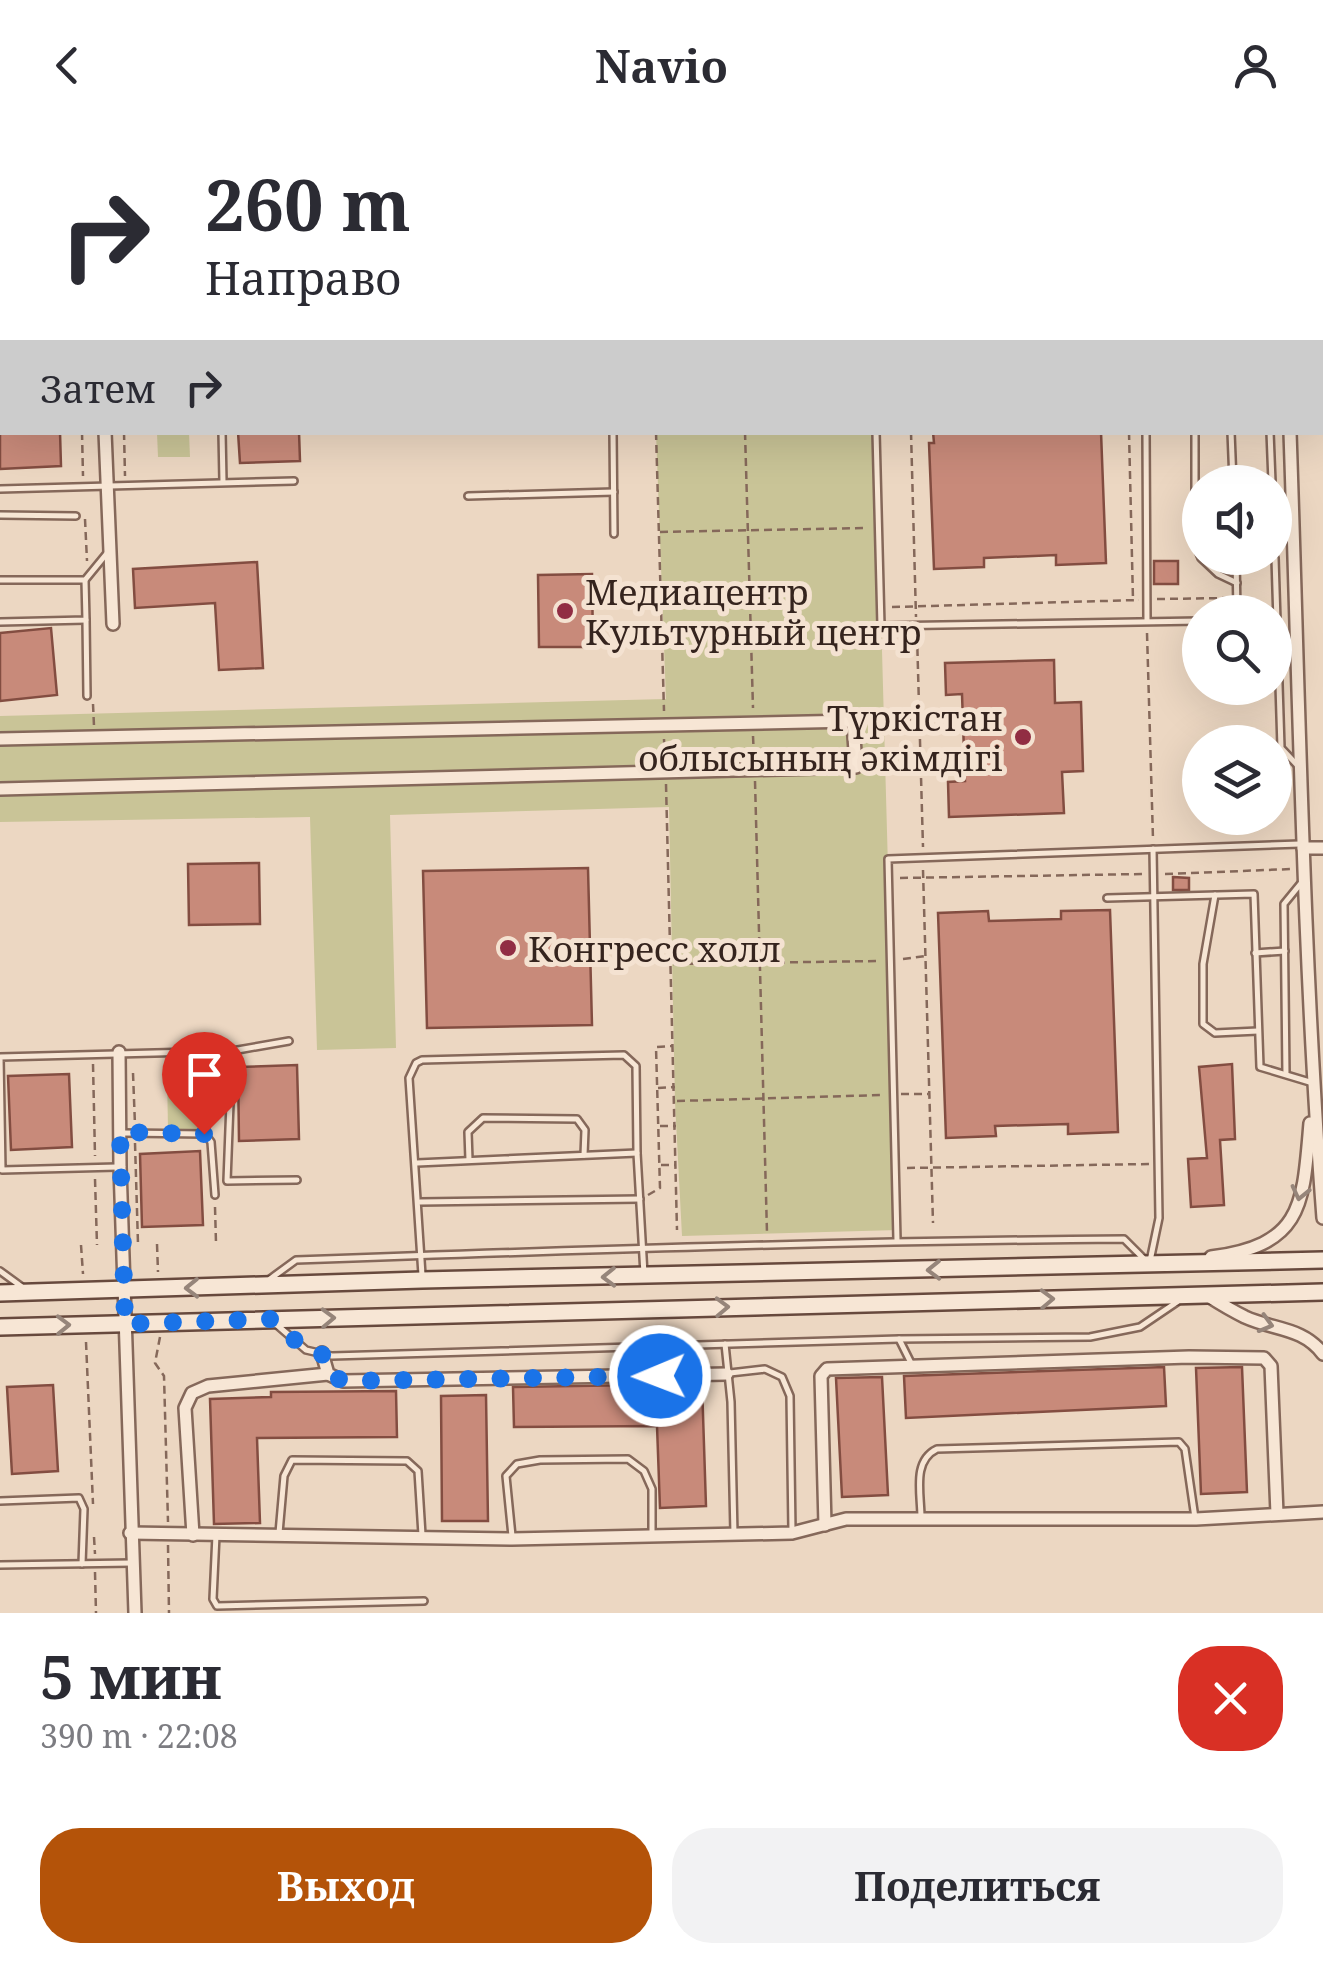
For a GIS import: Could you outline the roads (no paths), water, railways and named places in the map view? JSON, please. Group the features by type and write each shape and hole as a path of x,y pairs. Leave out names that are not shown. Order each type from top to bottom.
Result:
{"street":[{"path":"106,435 114,624"},
{"path":"1290,435 1304,874 1323,1218"},
{"path":"0,740 854,722 856,767 0,789"},
{"path":"1303,845 1323,848"},
{"path":"126,1052 120,1166 134,1613"},
{"path":"1149,1264 1218,1256 1274,1240 1293,1216 1301,1196 1313,1084"},
{"path":"0,1293 1323,1260"},
{"path":"0,1327 1323,1292"},
{"path":"1206,1295 1248,1318 1300,1334 1313,1341 1323,1354"},
{"path":"322,1354 328,1374"},
{"path":"825,1525 821,1376 827,1369 1188,1357 1264,1358 1271,1366 1278,1514"},
{"path":"192,1535 185,1408 192,1393 208,1386 328,1374 343,1381 727,1374"},
{"path":"130,1533 512,1539 792,1533 846,1518 1196,1519 1323,1512"}],"lane":[{"path":"222,435 222,482"},
{"path":"613,435 614,534"},
{"path":"876,435 881,626 1182,621"},
{"path":"1146,435 1146,621"},
{"path":"1195,435 1195,465"},
{"path":"1230,435 1232,465"},
{"path":"1270,435 1271,465"},
{"path":"0,488 294,481"},
{"path":"468,496 614,492"},
{"path":"0,515 76,516"},
{"path":"87,696 85,580 110,549"},
{"path":"1220,575 1237,582"},
{"path":"1237,575 1238,595"},
{"path":"1276,575 1281,748 1302,770"},
{"path":"0,580 85,580"},
{"path":"0,622 86,620"},
{"path":"898,1240 888,859 1303,845"},
{"path":"1149,1264 1160,1218 1153,849"},
{"path":"1286,1075 1284,904 1304,874"},
{"path":"1107,898 1254,894 1260,1067 1313,1084"},
{"path":"1215,895 1204,964 1203,1024 1215,1033 1258,1031"},
{"path":"1256,952 1284,950"},
{"path":"120,1166 2,1170 0,1057 232,1050 289,1042"},
{"path":"232,1050 227,1181 297,1180"},
{"path":"422,1280 420,1202 409,1078 416,1062 624,1055 636,1066 644,1277"},
{"path":"469,1160 468,1132 483,1118 577,1119 585,1130 584,1155"},
{"path":"120,1132 204,1134 212,1142 214,1195"},
{"path":"417,1162 637,1154"},
{"path":"420,1202 640,1200"},
{"path":"260,1286 296,1260 898,1240 1124,1239 1149,1264"},
{"path":"0,1271 28,1292"},
{"path":"271,1319 306,1350 322,1354 1090,1337 1140,1327 1187,1295"},
{"path":"899,1339 913,1366"},
{"path":"725,1344 734,1534"},
{"path":"727,1374 765,1369 782,1377 790,1396 792,1533"},
{"path":"921,1521 920,1463 936,1448 1180,1442 1185,1449 1196,1519"},
{"path":"512,1539 506,1476 517,1464 592,1458 628,1459 644,1470 652,1489 652,1536"},
{"path":"279,1536 284,1476 292,1460 314,1459 407,1461 418,1471 422,1538"},
{"path":"0,1500 78,1498 84,1509 82,1564"},
{"path":"216,1535 213,1599 217,1606 424,1600"},
{"path":"0,1566 132,1563"}],"place":[{"name":"Медиацентр Культурный центр","path":"565,611"},
{"name":"Түркістан облысының әкімдігі","path":"1023,737"},
{"name":"Конгресс холл","path":"508,948"}]}
